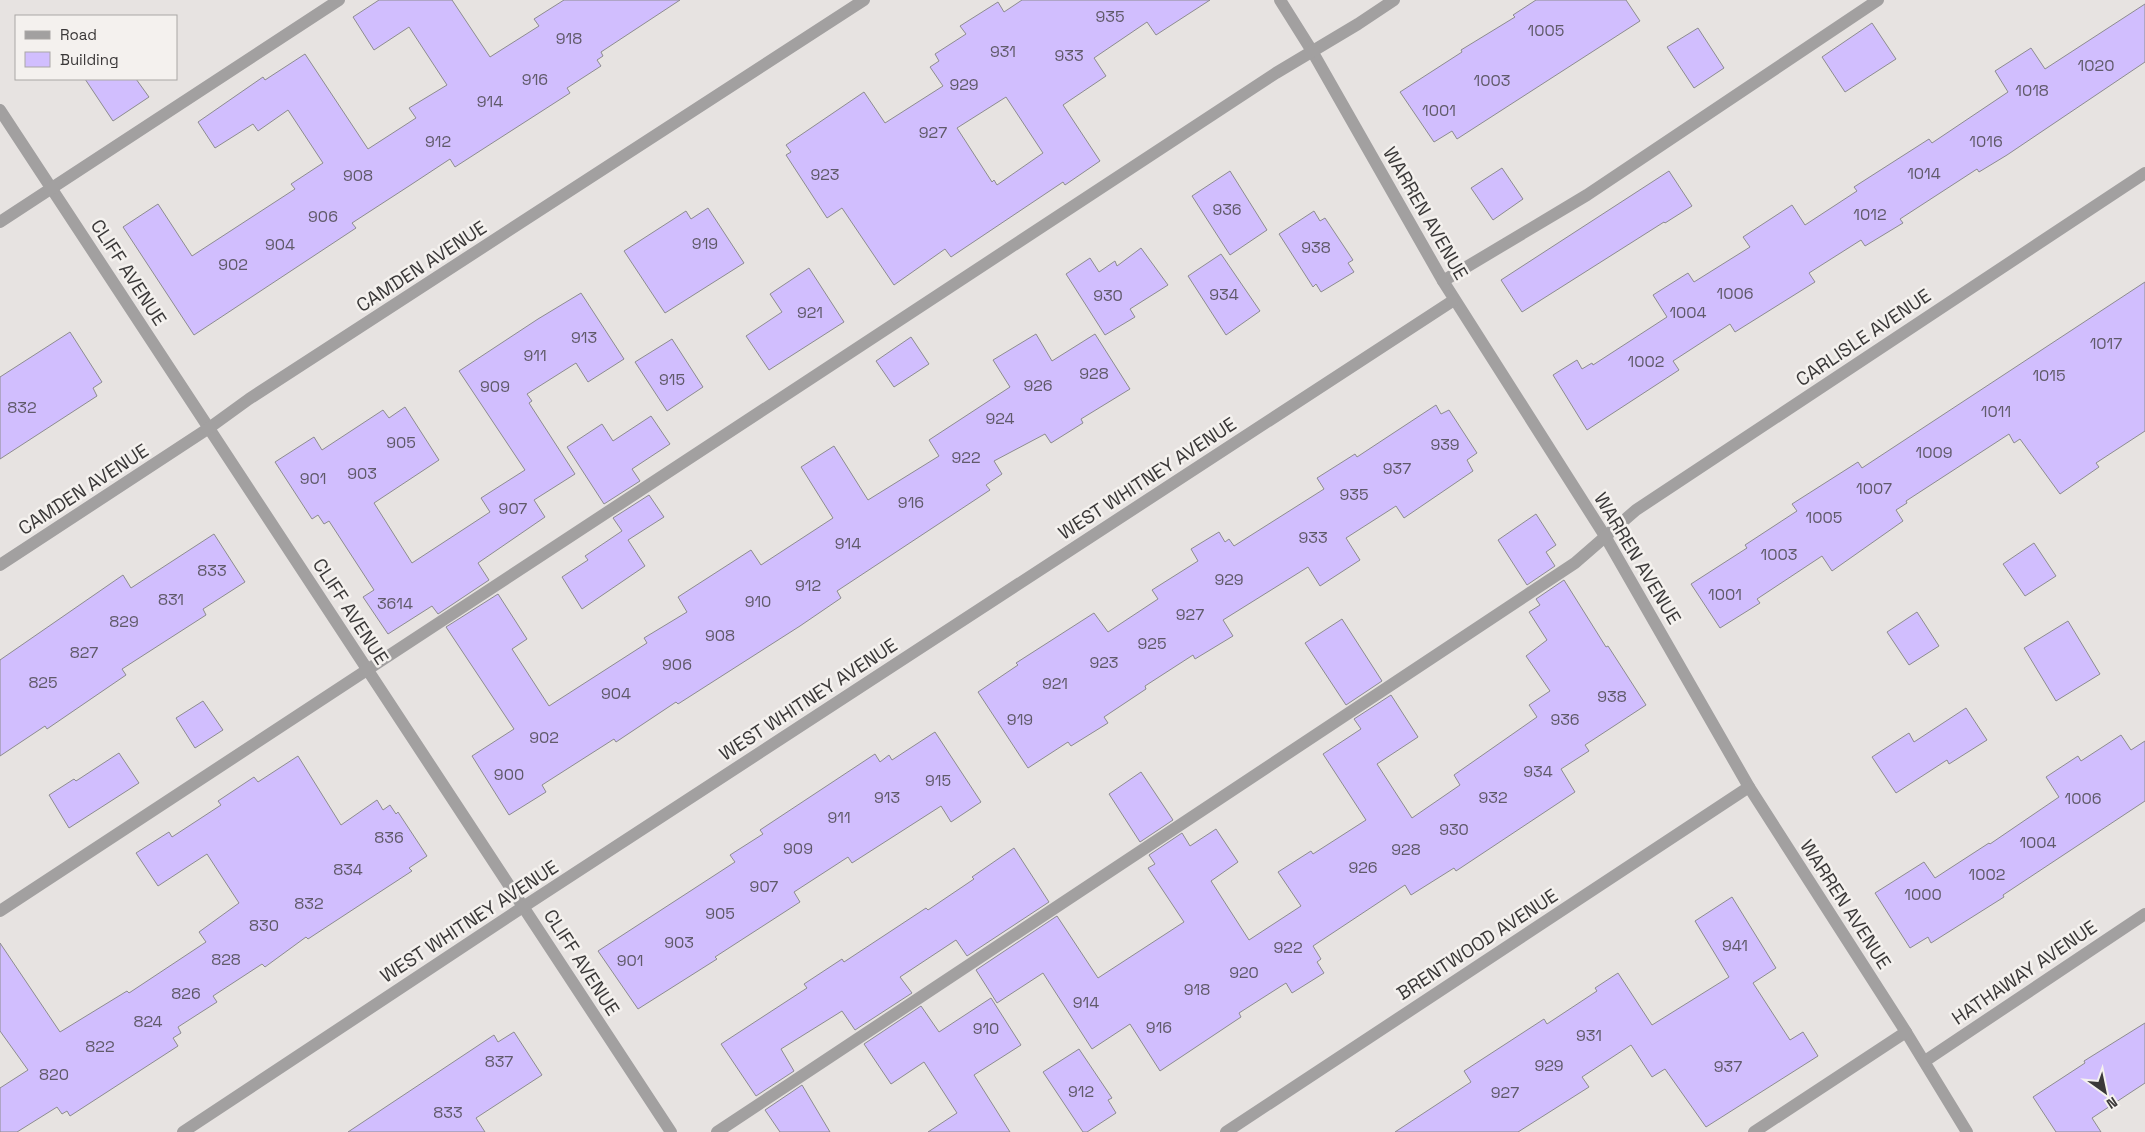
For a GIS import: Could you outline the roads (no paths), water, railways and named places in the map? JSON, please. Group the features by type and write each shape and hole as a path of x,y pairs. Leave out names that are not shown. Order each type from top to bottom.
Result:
{"street":[{"path":"0,222 339,0"},
{"name":"CAMDEN AVENUE","path":"0,565 258,394 864,0"},
{"name":"WARREN AVENUE","path":"1280,0 1312,51 1454,300 1605,536 1750,787 1925,1061 1968,1132"},
{"path":"0,911 1312,51 1394,0"},
{"path":"1443,281 1587,194 1878,0"},
{"name":"CLIFF AVENUE","path":"0,110 671,1132"},
{"name":"CARLISLE AVENUE","path":"717,1132 1575,563 1636,510 2145,173"},
{"name":"WEST WHITNEY AVENUE","path":"183,1132 523,907 1454,300"},
{"name":"BRENTWOOD AVENUE","path":"1226,1132 1750,787"},
{"name":"HATHAWAY AVENUE","path":"1925,1061 2145,914"},
{"path":"1754,1132 1906,1032"}]}
